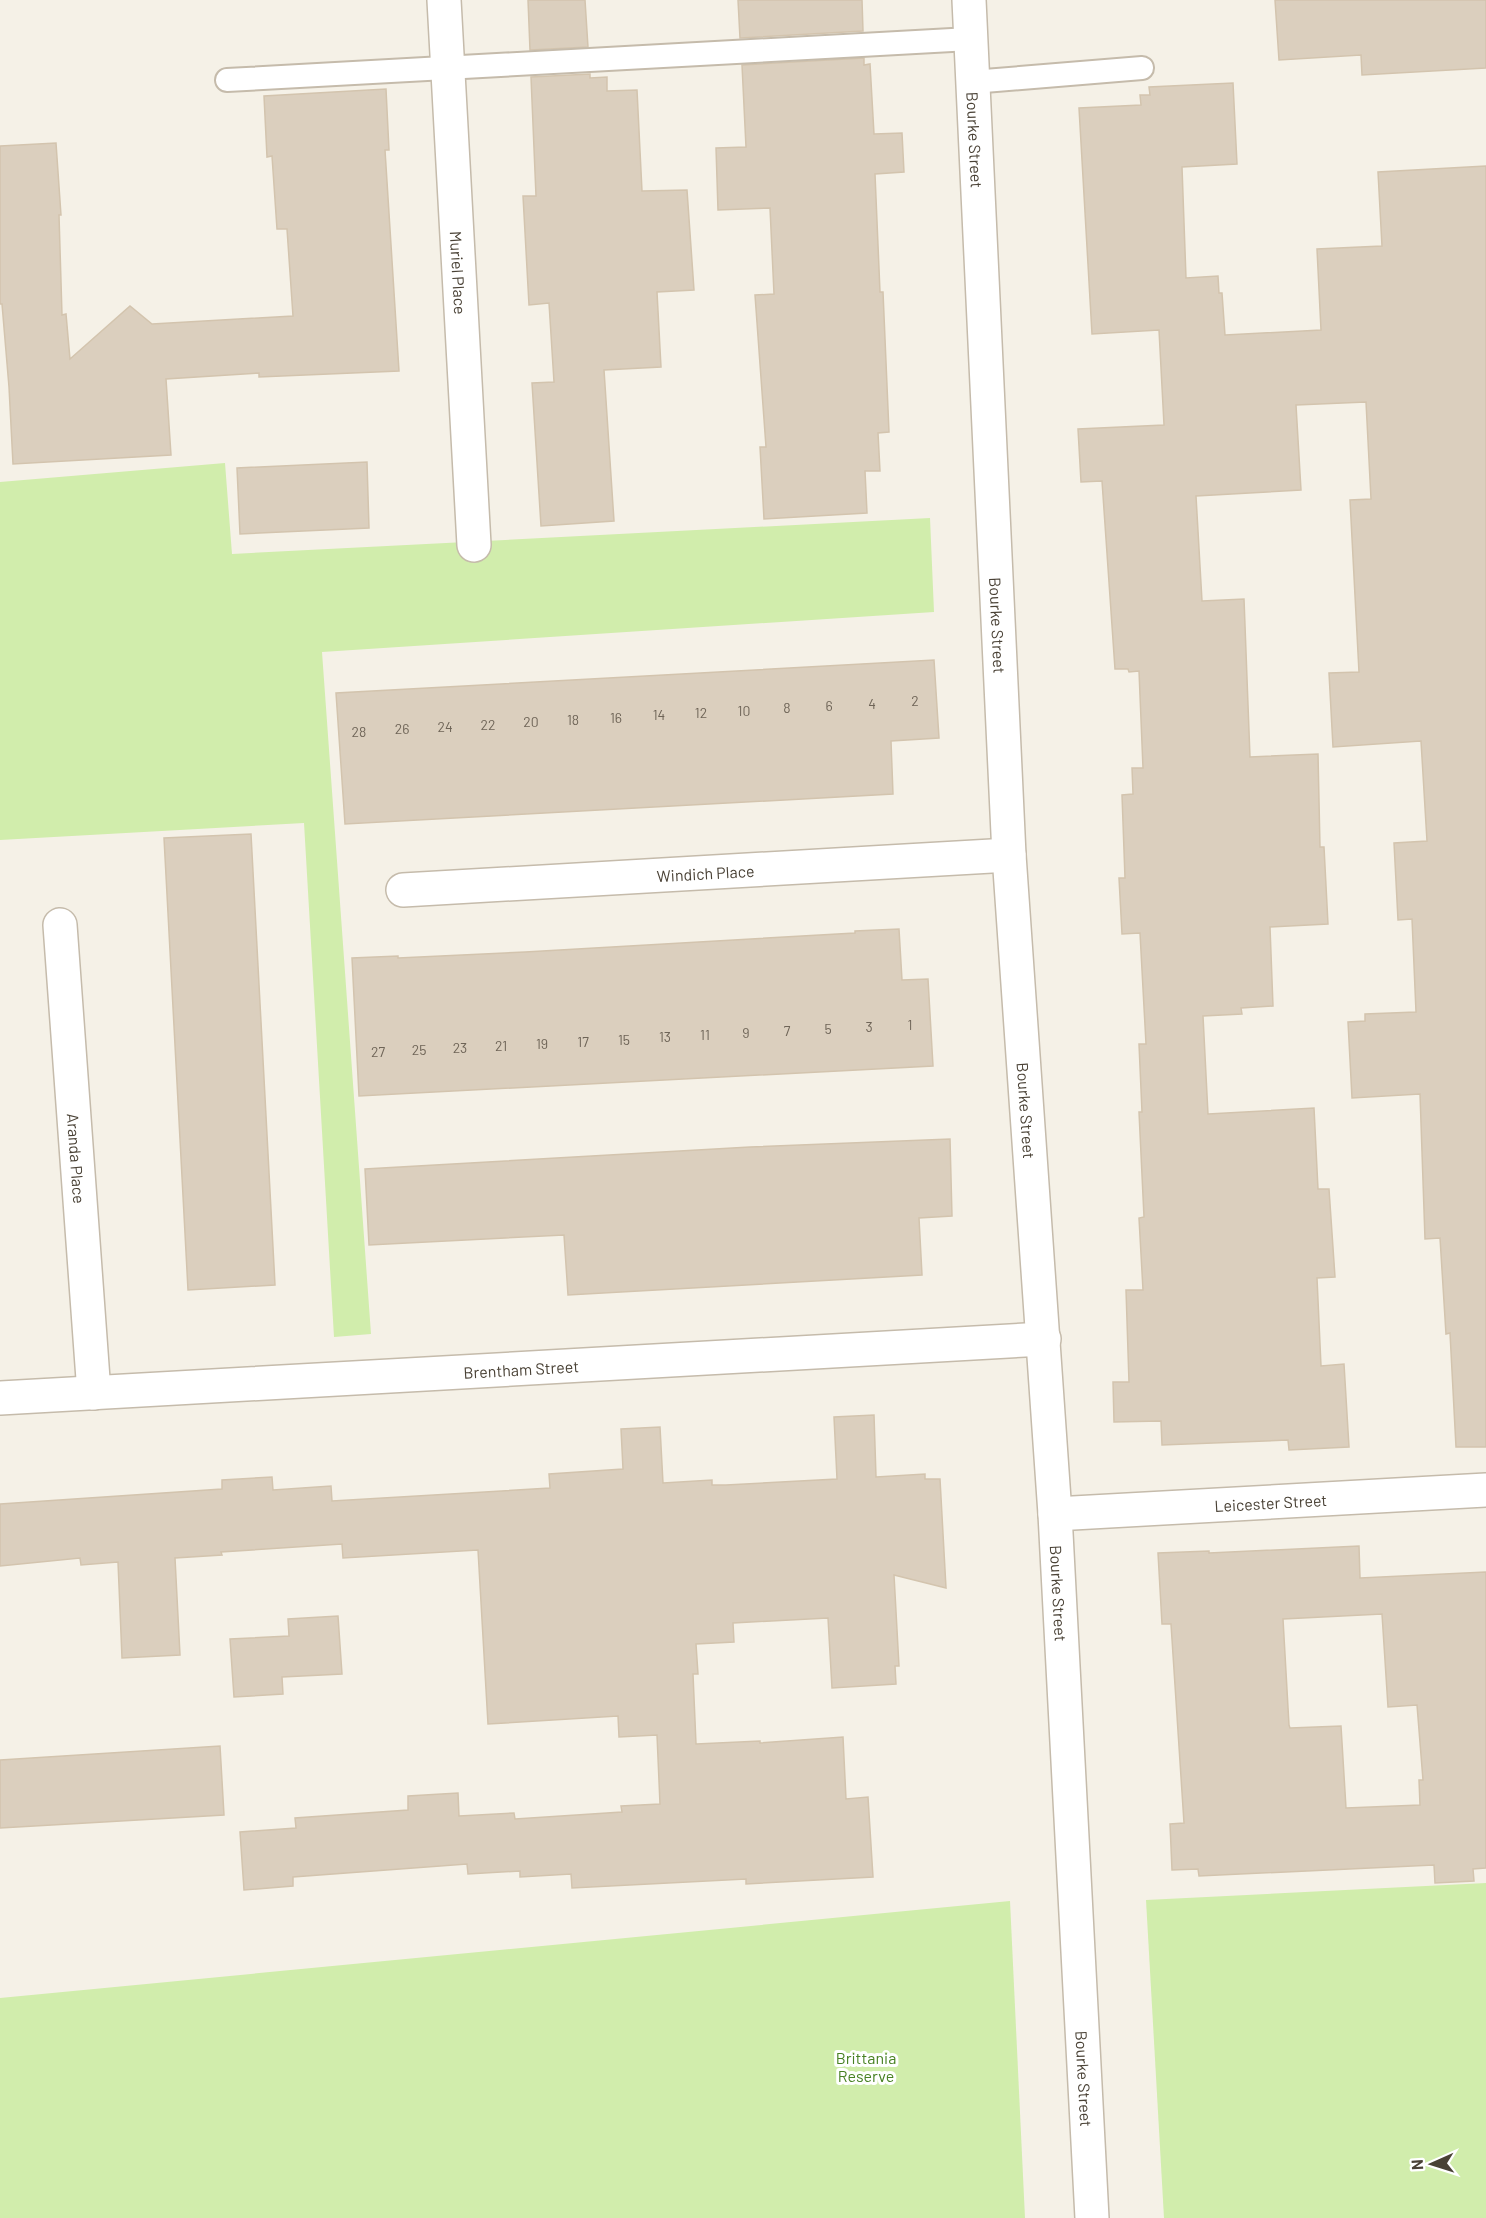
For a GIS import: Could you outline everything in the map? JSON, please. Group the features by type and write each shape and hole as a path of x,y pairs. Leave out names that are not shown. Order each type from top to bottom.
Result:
{"street":[{"name":"Muriel Place","path":"444,0 474,546"},
{"name":"Bourke Street","path":"969,0 1008,855 1055,1514 1092,2218"},
{"name":"Windich Place","path":"403,890 1008,855"},
{"name":"Aranda Place","path":"60,925 94,1393"},
{"name":"Brentham Street","path":"0,1398 1044,1339"},
{"name":"Leicester Street","path":"1055,1514 1486,1490"}],"lane":[{"path":"227,80 970,39"},
{"path":"972,82 1142,68"}],"green space":[{"path":"225,463 232,554 930,518 934,612 322,652 371,1334 334,1337 304,823 0,840 0,482"},
{"path":"1486,1883 1486,2218 1164,2218 1146,1900"},
{"name":"Brittania Reserve","path":"1010,1901 1025,2218 0,2218 0,1998"}],"building":[{"path":"528,0 585,0 588,47 530,50"},
{"path":"738,0 862,0 863,31 740,38"},
{"path":"1275,0 1486,0 1486,68 1362,75 1361,55 1279,60"},
{"path":"864,58 864,65 870,64 874,134 902,133 904,172 875,174 889,432 878,433 880,471 865,471 867,513 764,519 760,447 766,447 755,295 774,294 770,208 718,210 716,148 746,147 742,65"},
{"path":"590,74 590,78 607,77 607,91 637,90 642,191 687,190 694,290 657,292 661,367 604,370 614,521 541,526 532,383 554,382 549,303 529,305 523,196 536,196 531,77"},
{"path":"1233,83 1237,164 1182,167 1186,278 1218,276 1219,293 1222,293 1225,335 1321,330 1317,249 1382,246 1378,172 1486,166 1486,1447 1456,1447 1450,1333 1446,1334 1440,1238 1425,1239 1420,1094 1352,1098 1348,1022 1365,1021 1365,1014 1416,1012 1412,919 1398,920 1394,843 1427,841 1421,741 1333,747 1329,673 1359,672 1350,500 1371,499 1366,402 1296,405 1301,490 1196,496 1202,601 1244,599 1250,757 1318,754 1320,847 1324,847 1328,924 1270,927 1273,1006 1241,1008 1242,1014 1203,1016 1208,1114 1314,1108 1318,1189 1329,1189 1335,1277 1317,1278 1321,1366 1344,1364 1349,1447 1289,1450 1288,1440 1162,1445 1161,1421 1114,1422 1113,1382 1129,1382 1126,1290 1143,1290 1139,1218 1144,1217 1139,1112 1142,1112 1139,1044 1146,1044 1140,933 1122,934 1119,878 1125,878 1122,795 1133,794 1132,768 1143,768 1139,671 1129,672 1128,669 1115,669 1102,481 1081,482 1078,429 1164,425 1159,330 1092,334 1079,108 1141,105 1140,95 1150,95 1149,87"},
{"path":"386,89 389,150 385,150 399,371 259,377 259,373 166,379 171,455 13,464 9,387 2,304 0,304 0,146 56,143 61,215 59,215 62,315 66,314 70,359 130,306 152,324 293,316 287,229 277,229 272,156 267,157 264,96"},
{"path":"367,462 369,528 240,534 237,468"},
{"path":"934,660 939,738 891,741 893,794 345,824 336,693"},
{"path":"251,834 275,1285 188,1290 164,838"},
{"path":"899,929 902,980 928,979 933,1066 359,1096 352,958 525,952"},
{"path":"950,1139 952,1216 919,1218 922,1275 568,1295 564,1235 369,1245 365,1169 750,1147"},
{"path":"874,1415 876,1477 925,1474 925,1479 940,1479 946,1588 894,1575 899,1666 895,1666 896,1684 832,1688 828,1618 733,1623 734,1642 696,1644 698,1674 693,1674 696,1744 760,1741 760,1743 843,1737 846,1799 868,1797 873,1877 746,1884 746,1879 572,1888 571,1874 520,1877 520,1871 468,1874 467,1864 293,1877 293,1886 244,1890 240,1832 296,1828 295,1818 408,1810 408,1796 458,1793 459,1816 514,1813 515,1819 622,1812 621,1806 660,1804 657,1735 619,1737 618,1716 488,1724 478,1550 343,1558 342,1544 221,1552 222,1555 175,1558 180,1655 122,1658 118,1562 81,1565 80,1558 0,1566 0,1504 222,1489 222,1480 272,1477 273,1490 331,1486 332,1501 550,1488 549,1474 623,1469 621,1429 660,1427 663,1483 712,1480 712,1485 726,1485 837,1479 834,1417"},
{"path":"1359,1546 1360,1578 1486,1572 1486,1868 1473,1869 1474,1881 1435,1883 1434,1865 1199,1876 1198,1869 1172,1870 1170,1824 1184,1823 1171,1624 1162,1624 1158,1553 1209,1551 1209,1553","holes":["1382,1614 1388,1707 1417,1705 1423,1780 1419,1780 1420,1805 1346,1808 1341,1726 1290,1728 1283,1619"]},
{"path":"338,1616 342,1674 282,1677 283,1694 234,1697 230,1639 289,1636 288,1619"},
{"path":"220,1746 224,1815 0,1828 0,1760"}]}
